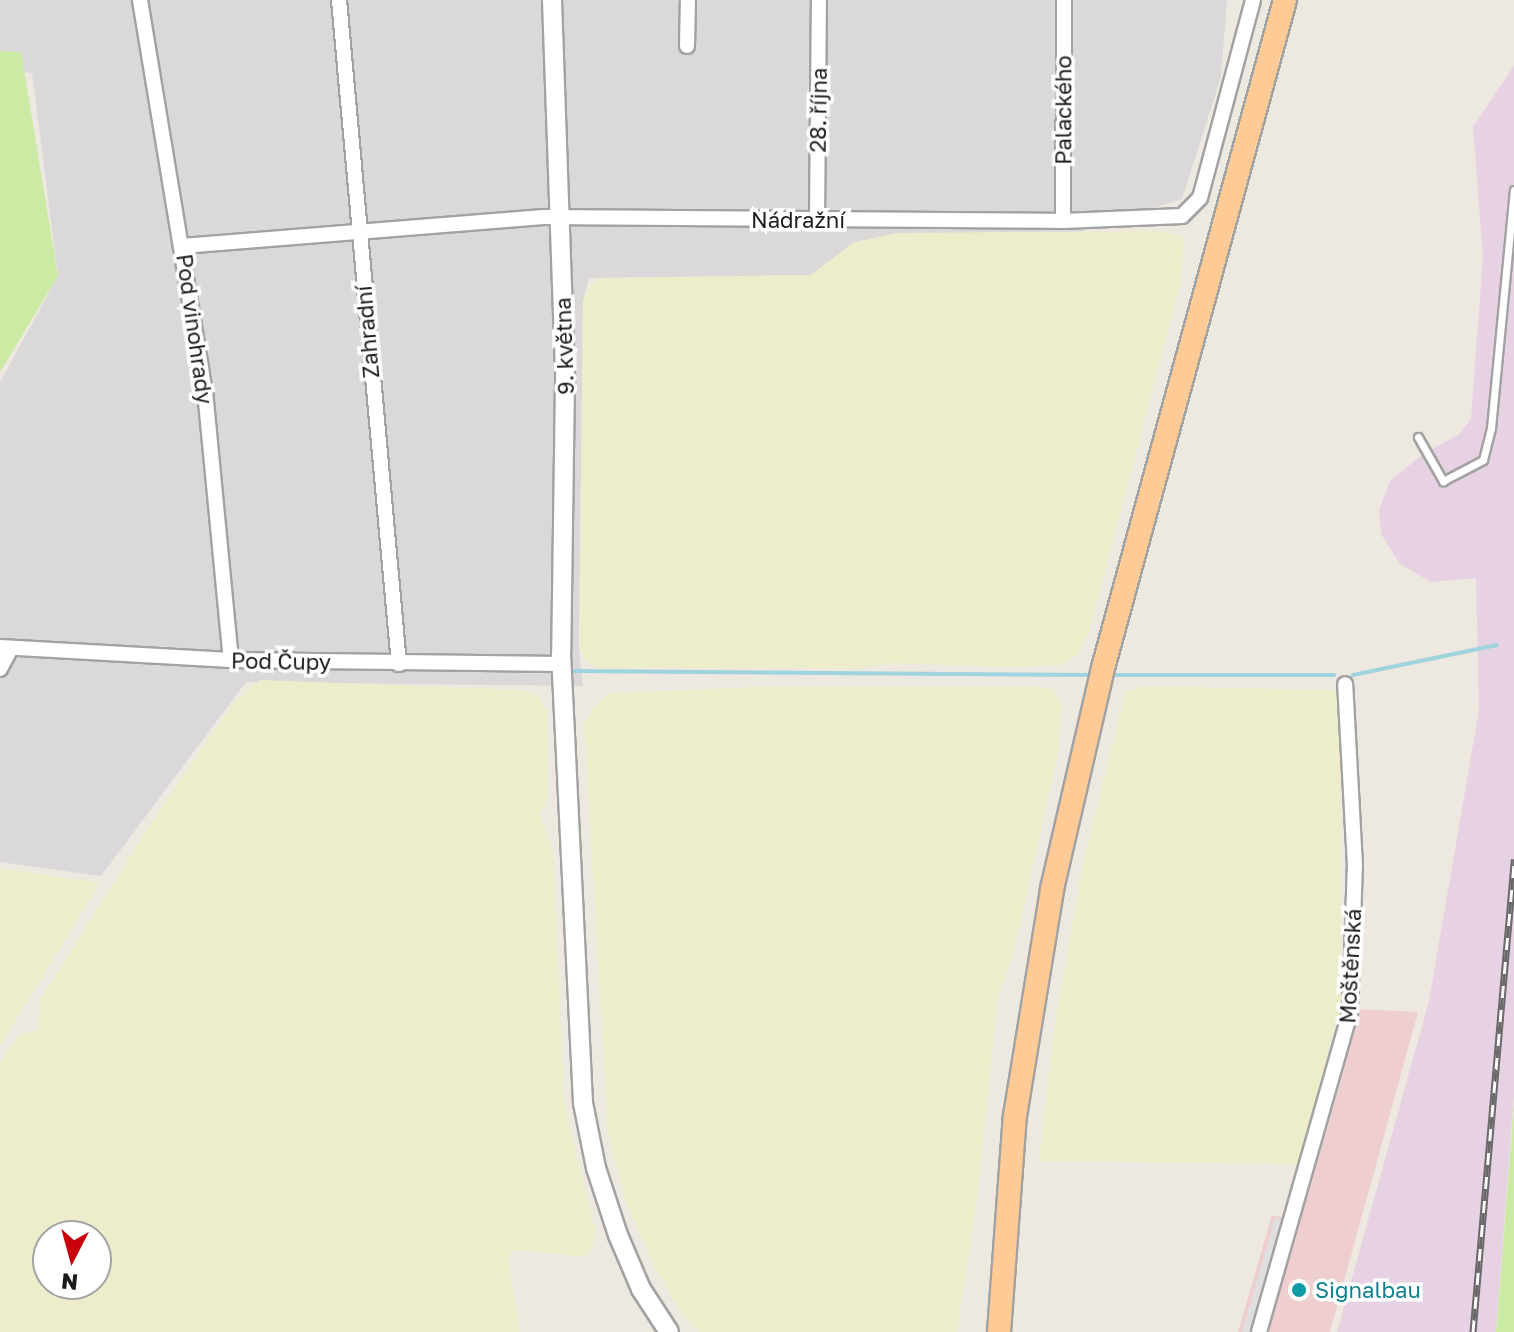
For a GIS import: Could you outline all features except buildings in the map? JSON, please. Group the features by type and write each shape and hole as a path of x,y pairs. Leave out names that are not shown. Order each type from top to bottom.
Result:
{"main road":[{"path":"999,1332 1013,1142 1029,1020 1052,889 1101,677 1285,0"}],"street":[{"name":"Pod vinohrady","path":"140,0 205,391 231,660"},
{"name":"Zahradní","path":"339,0 399,664"},
{"name":"9. května","path":"552,0 566,416 561,664 586,1129 628,1261 669,1332"},
{"path":"687,46 688,0"},
{"name":"28. října","path":"817,220 819,0"},
{"name":"Palackého","path":"1063,221 1064,0"},
{"name":"Nádražní","path":"183,246 559,216 1165,220 1194,209 1253,0"},
{"path":"0,669 5,647"},
{"name":"Pod Čupy","path":"5,647 231,660 561,664"},
{"name":"Moštěnská","path":"1259,1332 1350,1013 1355,866 1345,684"}],"lane":[{"path":"1418,437 1443,481 1483,460 1491,428 1514,190"}],"shaded area":[{"path":"0,0 1227,0 1221,77 1182,199 1076,233 897,233 854,242 811,275 589,278 583,301 579,649 583,686 246,682 101,876 0,862 0,382 58,276 32,73 23,72 20,52 0,51"},
{"path":"1514,66 1514,1093 1496,1332 1337,1332 1429,1001 1479,710 1476,578 1431,582 1400,564 1381,534 1379,510 1390,481 1423,454 1458,435 1471,419 1483,256 1473,127"},
{"name":"Signalbau","path":"1355,1009 1418,1012 1330,1332 1238,1332 1272,1215 1300,1222 1344,1070"},
{"path":"1275,1218 1285,1222 1253,1332 1242,1332"}],"green space":[{"path":"0,51 21,52 58,276 0,372"},
{"path":"1163,231 1184,238 1181,281 1089,632 1078,655 1060,665 1006,667 892,663 861,668 597,668 585,661 579,649 583,301 590,286 603,278 811,275 853,243 897,233"},
{"path":"260,680 521,690 537,694 547,710 547,798 540,815 553,852 564,1102 596,1235 589,1254 578,1256 513,1250 508,1258 520,1332 0,1332 0,1064 17,1037 39,1029 40,1000 158,812 234,702"},
{"path":"1143,686 1334,690 1340,703 1341,1004 1298,1164 1039,1161 1054,1028 1083,863 1125,692"},
{"path":"757,687 1040,687 1053,690 1062,705 1058,753 1012,959 998,995 977,1199 957,1332 700,1332 682,1315 655,1268 626,1203 608,1135 584,724 594,706 611,693"},
{"path":"0,868 100,883 0,1046"},
{"path":"1514,1103 1514,1332 1496,1332 1499,1297"}],"waterway":[{"path":"1353,675 1497,645"},
{"path":"569,671 1094,675"},
{"path":"1107,675 1334,675"}],"railway":[{"path":"1473,1332 1514,859"}],"place":[{"name":"Signalbau","path":"1299,1290"}]}
